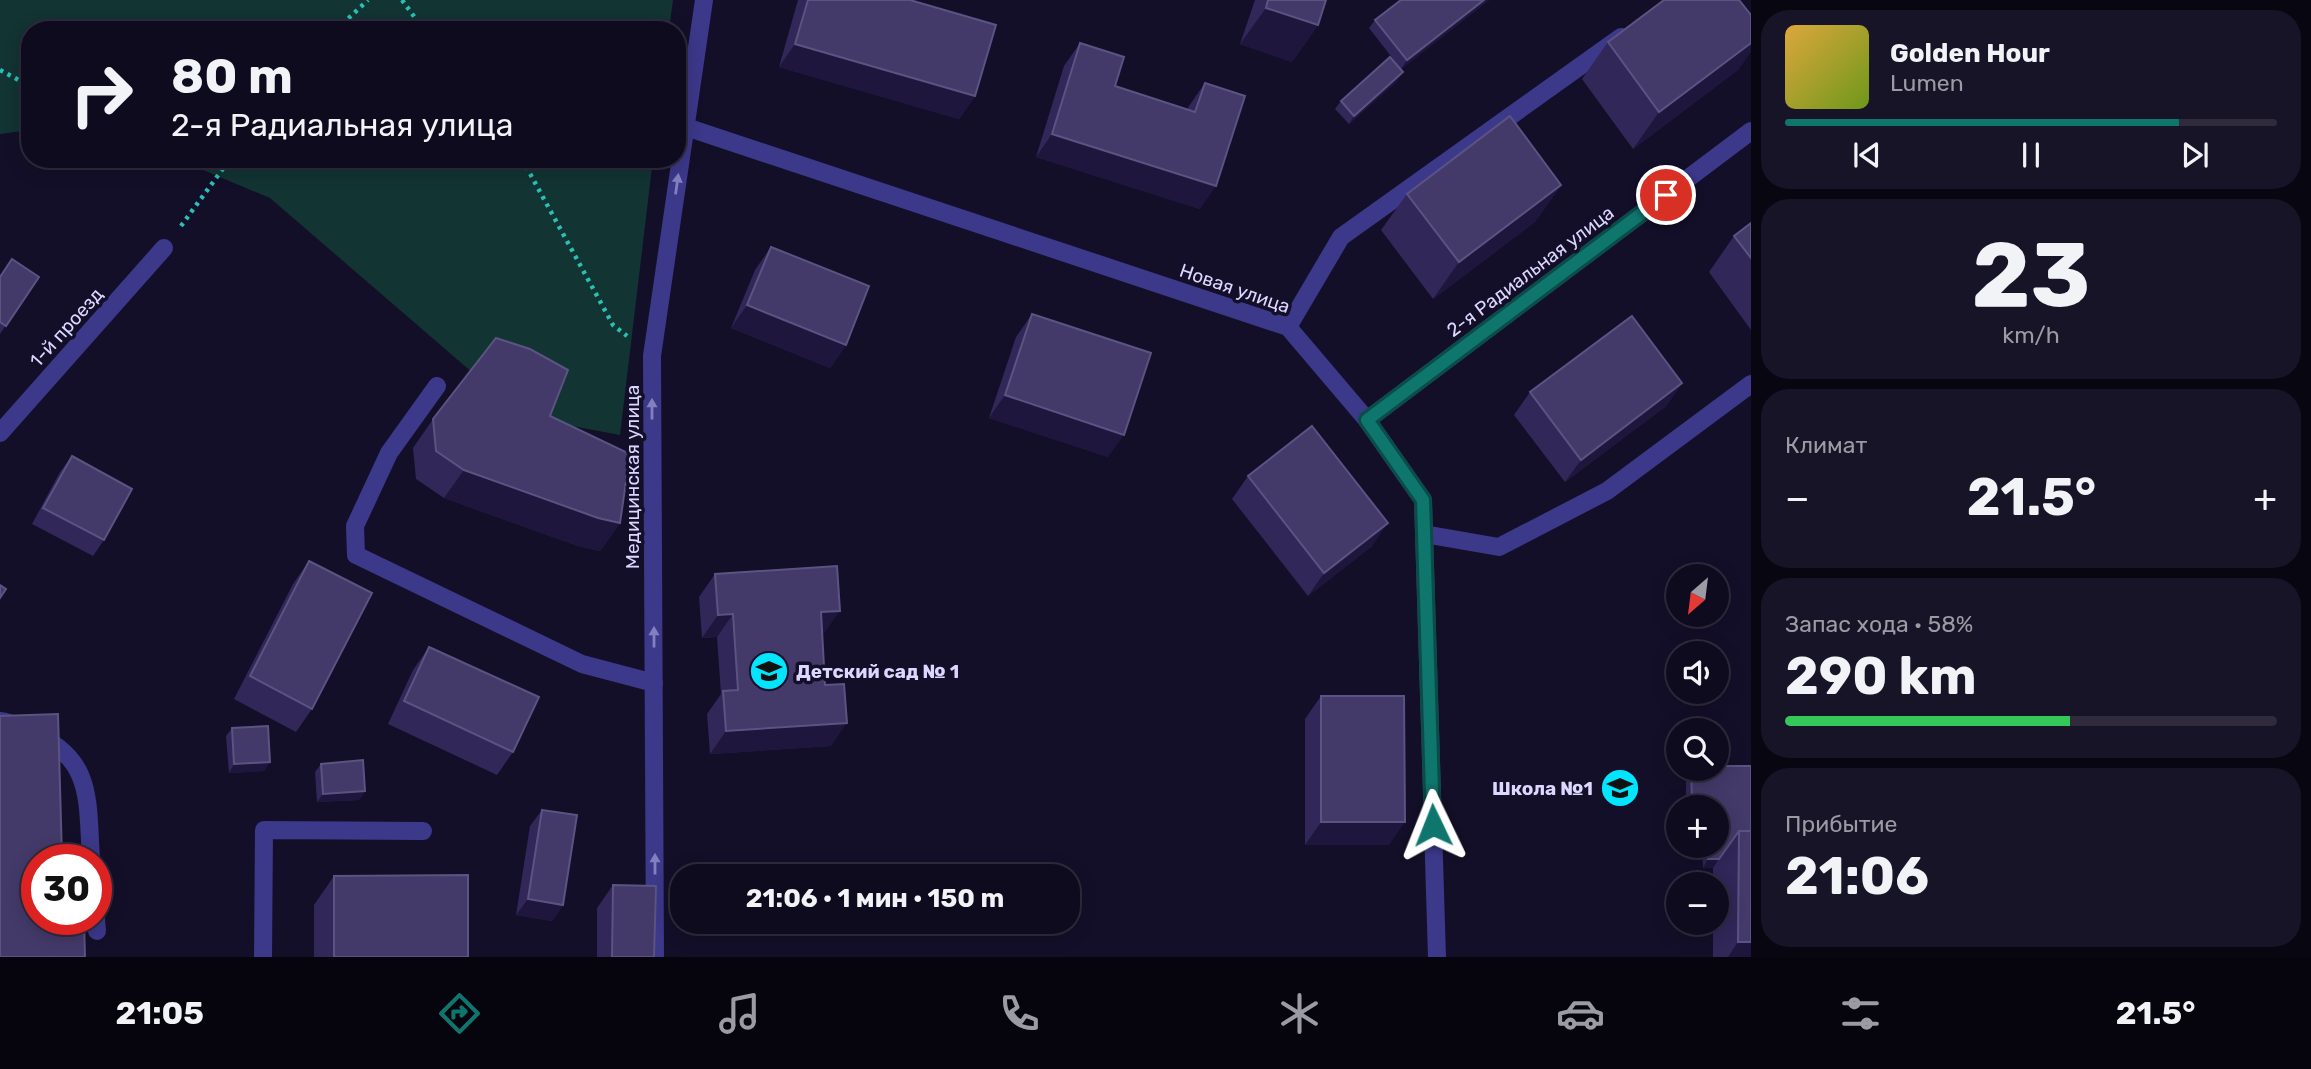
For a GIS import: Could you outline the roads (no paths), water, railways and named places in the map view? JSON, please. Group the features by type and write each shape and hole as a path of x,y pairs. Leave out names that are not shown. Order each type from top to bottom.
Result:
{"street":[{"name":"Медицинская улица","path":"686,127 704,0"},
{"path":"1289,327 1341,237 1639,24"},
{"name":"Новая улица","path":"686,127 1289,327 1367,420 1423,500 1437,957"},
{"name":"2-я Радиальная улица","path":"1367,420 1751,131"},
{"name":"Медицинская улица","path":"655,957 652,356 680,168"},
{"name":"1-й проезд","path":"0,433 164,248"},
{"path":"1424,534 1499,547 1607,491 1751,384"},
{"path":"437,386 389,453 355,526 356,555 582,664 654,682"},
{"path":"0,721 55,742 75,762 86,797 90,844"},
{"path":"263,957 264,830 422,831"}],"place":[{"name":"Детский сад № 1","path":"769,671"},
{"name":"Школа №1","path":"1620,788"}]}
